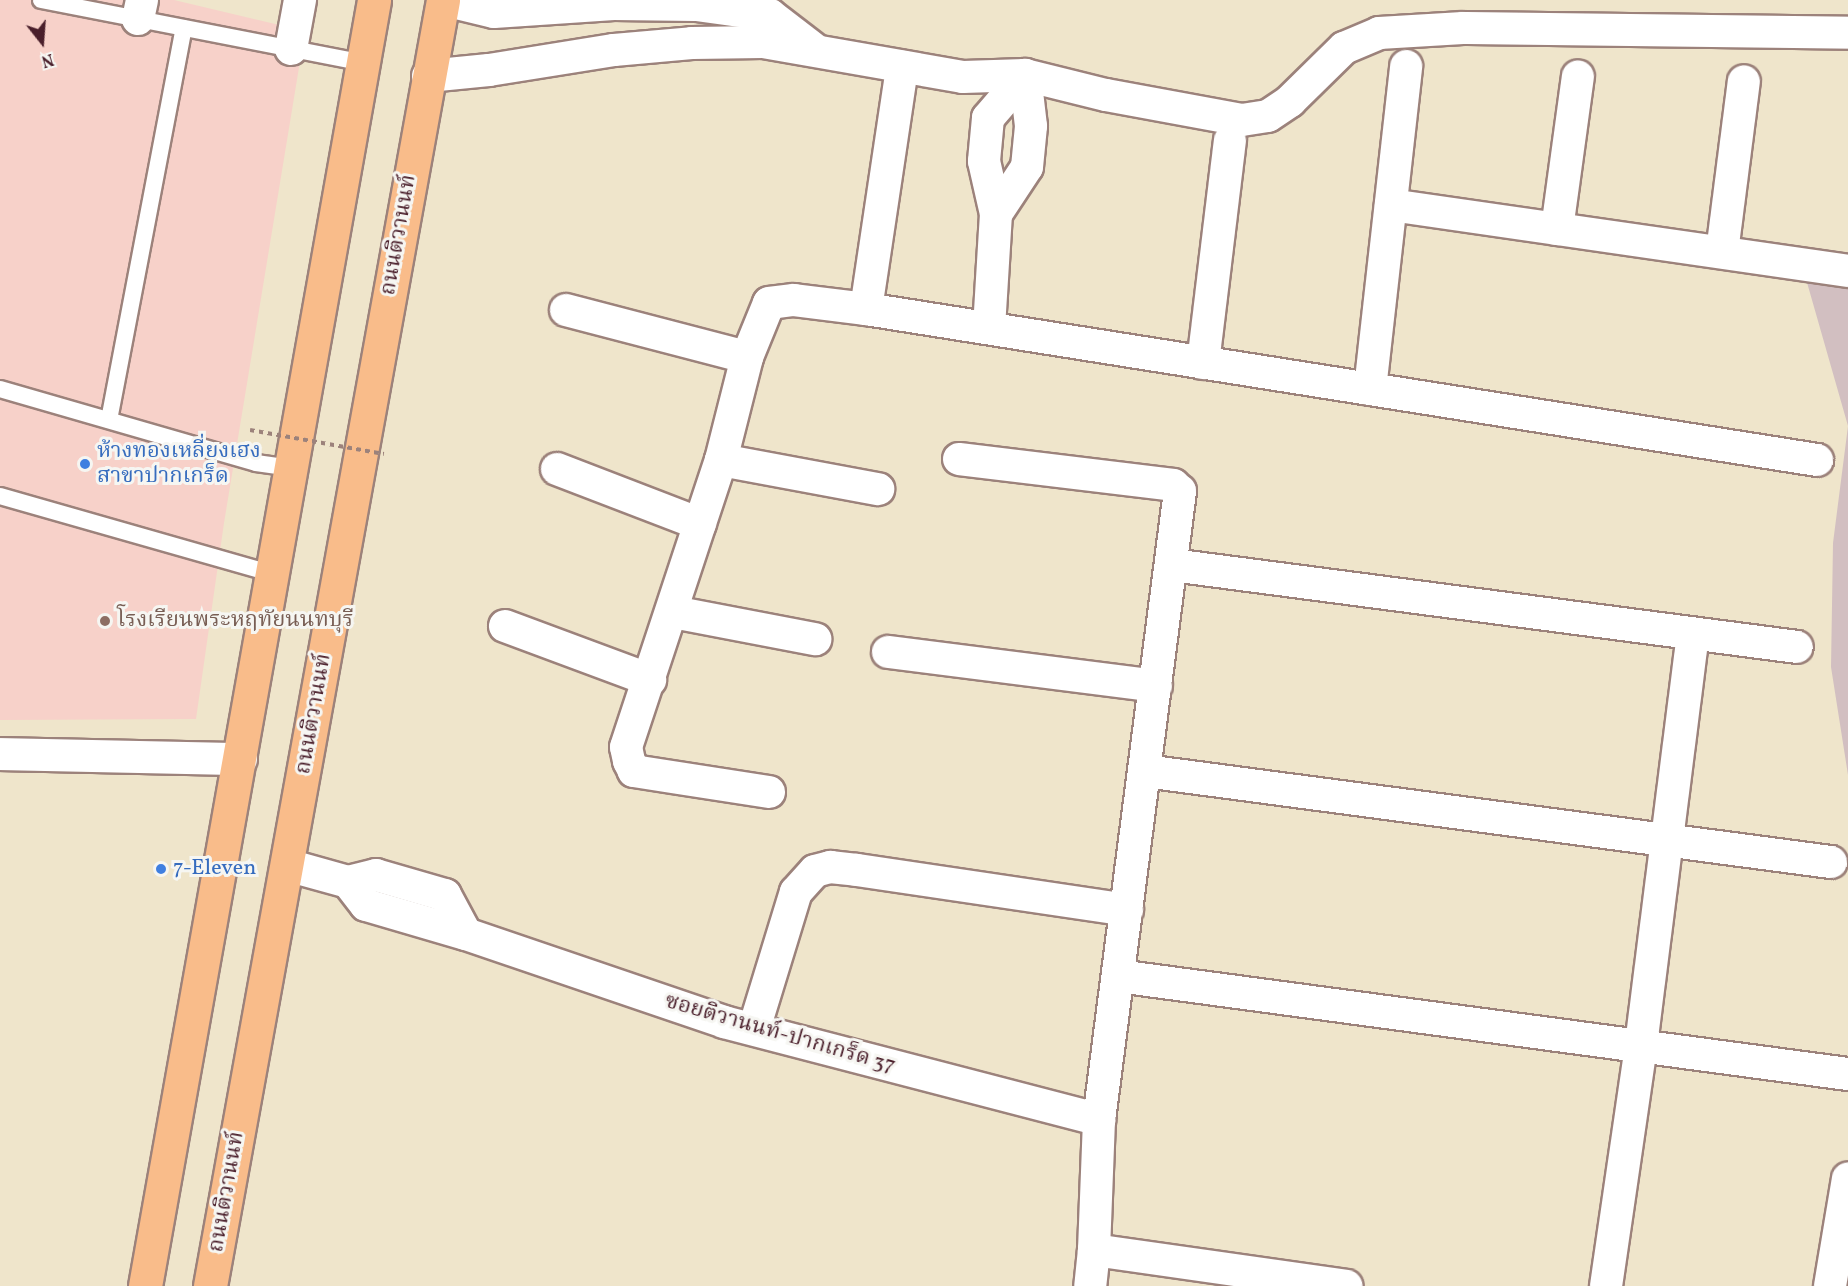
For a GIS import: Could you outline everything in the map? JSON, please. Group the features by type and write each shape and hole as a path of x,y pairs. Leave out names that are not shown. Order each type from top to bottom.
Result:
{"main road":[{"path":"145,1286 274,574 374,0"},
{"name":"ถนนติวานนท์","path":"210,1286 443,0"}],"street":[{"path":"291,49 300,0"},
{"path":"443,0 494,12 637,4 696,5 770,15 819,52"},
{"path":"428,76 489,70 614,50 692,43 763,42 963,77 1025,75 1106,95 1242,120 1268,117 1290,101 1344,48 1379,33 1463,28 1848,33"},
{"path":"1371,389 1406,66"},
{"path":"866,309 902,67"},
{"path":"989,328 996,214 984,161 988,118 1025,75"},
{"path":"996,214 1027,167 1031,126 1025,75"},
{"path":"1557,229 1578,76"},
{"path":"1722,252 1744,81"},
{"path":"1203,363 1230,141"},
{"path":"1391,205 1848,271"},
{"path":"769,792 634,771 628,761 626,747 673,612 721,460 747,357 770,303 794,300 866,309 1817,460"},
{"path":"566,310 747,357"},
{"path":"959,459 1173,485 1180,491 1099,1120 1094,1250 1090,1286"},
{"path":"721,460 878,489"},
{"path":"557,469 700,524"},
{"path":"1172,565 1797,647"},
{"path":"673,612 815,639"},
{"path":"505,626 650,680"},
{"path":"1606,1286 1641,1045 1693,633"},
{"path":"888,652 1156,686"},
{"path":"0,754 241,759"},
{"path":"1145,771 1831,862"},
{"name":"ซอยติวานนท์-ปากเกร็ด 37","path":"287,865 348,882 366,905 466,934 754,1029 1099,1120"},
{"path":"754,1029 796,892 815,871 830,867 857,870 1127,910"},
{"path":"1118,976 1848,1074"},
{"path":"1830,1286 1848,1179"},
{"path":"1094,1250 1346,1286"}],"lane":[{"path":"41,0 140,10 184,28 364,63"},
{"path":"109,420 184,28"},
{"path":"0,389 256,463 292,468"},
{"path":"0,496 274,574"}],"path":[{"path":"250,430 384,454"}],"shaded area":[{"path":"0,0 174,0 305,31 224,523 196,719 0,720"},
{"path":"1806,279 1848,284 1848,426"},
{"path":"1848,426 1848,775 1831,667 1833,543"}],"place":[{"name":"ห้างทองเหลี่ยงเฮง สาขาปากเกร็ด","path":"85,464"},
{"name":"โรงเรียนพระหฤทัยนนทบุรี","path":"105,621"},
{"name":"7-Eleven","path":"161,869"}]}
